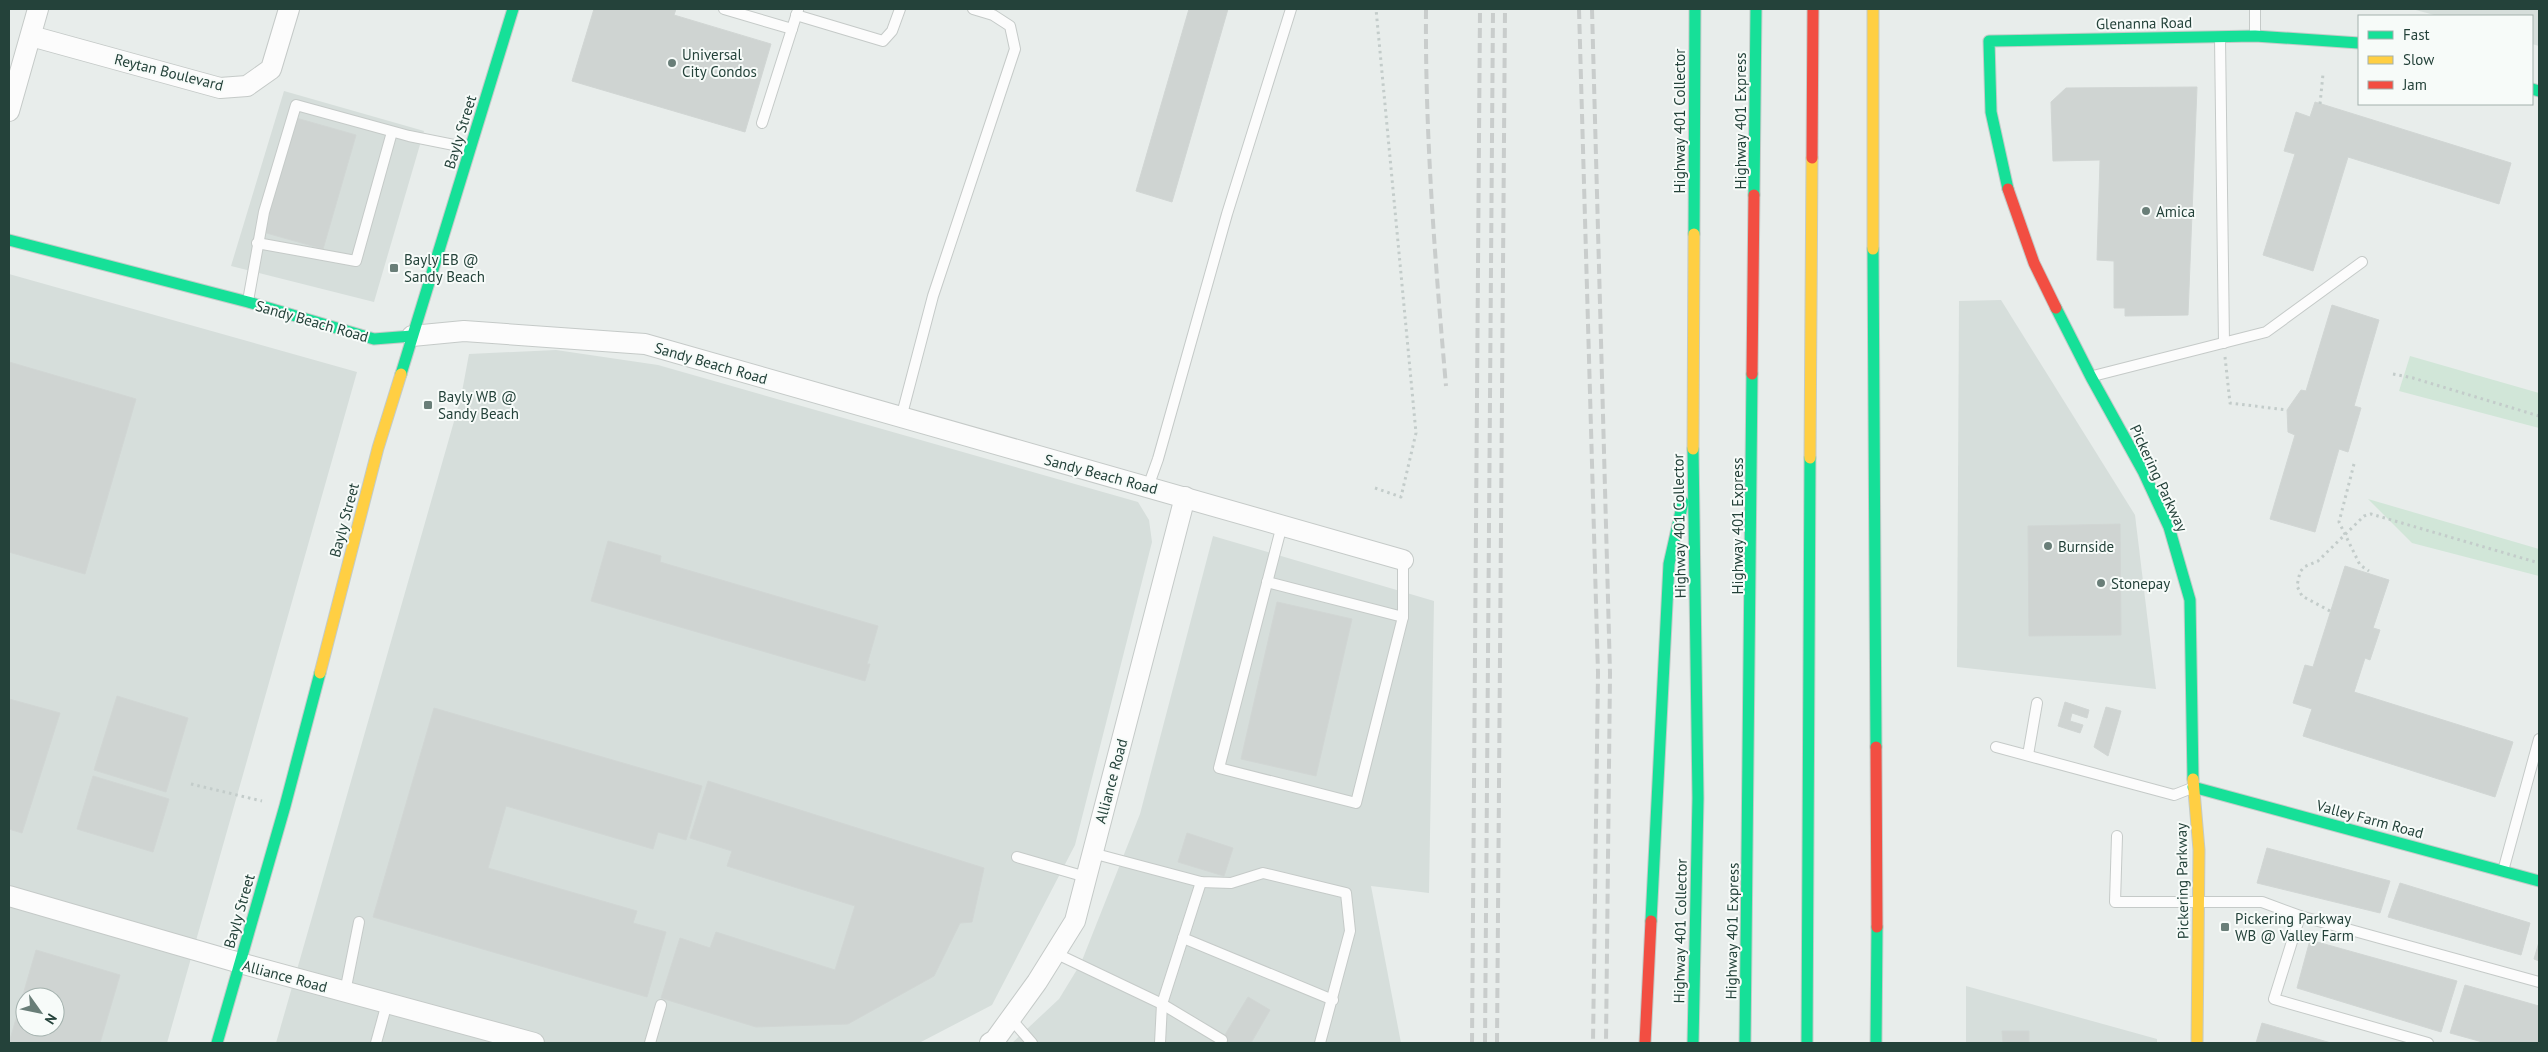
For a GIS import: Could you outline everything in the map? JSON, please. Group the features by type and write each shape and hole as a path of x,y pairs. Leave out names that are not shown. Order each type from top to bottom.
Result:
{"main road":[{"name":"Bayly Street","path":"217,1043 285,806 378,448 412,336 428,293 513,9"},
{"name":"Highway 401 Collector","path":"1693,1043 1698,798 1693,461 1695,9"},
{"name":"Highway 401 Express","path":"1745,1043 1756,9"},
{"path":"1807,1043 1812,9"},
{"path":"1873,9 1872,281 1877,921 1876,1043"},
{"name":"Glenanna Road","path":"1989,41 2255,36 2358,43"},
{"name":"Pickering Parkway","path":"1989,41 1991,112 2003,173 2018,223 2034,263 2091,377 2133,453 2169,527 2190,600 2193,787 2199,850 2197,1043"},
{"name":"Sandy Beach Road","path":"9,240 248,302 374,339 412,336"},
{"path":"1645,1043 1668,564 1693,461"},
{"name":"Valley Farm Road","path":"2193,787 2539,881"}],"street":[{"path":"9,110 38,9"},
{"name":"Reytan Boulevard","path":"31,36 220,88 247,86 270,69 289,9"},
{"name":"Sandy Beach Road","path":"412,336 464,331 646,344 1403,560"},
{"name":"Alliance Road","path":"990,1043 995,1040 1011,1019 1075,921 1186,497"},
{"name":"Alliance Road","path":"9,896 240,963 388,1003 498,1038 534,1043"}],"lane":[{"path":"724,9 792,29"},
{"path":"762,123 797,12 883,41 892,31 900,9"},
{"path":"901,418 933,296 1015,49 1010,26 993,15 973,9"},
{"path":"1148,487 1158,459 1224,223 1291,9"},
{"path":"2255,9 2255,36"},
{"path":"2220,37 2224,344"},
{"path":"248,302 264,212 296,106 392,132 470,149"},
{"path":"257,243 356,261 392,132"},
{"path":"2091,377 2266,332 2362,262"},
{"path":"1282,525 1219,768 1356,803 1404,618 1403,560"},
{"path":"1267,582 1404,618"},
{"path":"2028,755 2037,703"},
{"path":"2502,871 2539,739"},
{"path":"1996,747 2174,795 2193,787"},
{"path":"2116,836 2115,902 2262,902 2300,916 2539,982"},
{"path":"1092,853 1201,882 1231,883 1263,873 1346,893 1350,931 1320,1043"},
{"path":"1017,857 1086,877"},
{"path":"1160,1043 1162,1004 1201,882"},
{"path":"2300,916 2274,999 2428,1043"},
{"path":"345,992 359,922"},
{"path":"1183,938 1333,1000"},
{"path":"1055,953 1162,1004 1222,1040"},
{"path":"376,1043 388,1003"},
{"path":"650,1043 662,1004"},
{"path":"1011,1019 1032,1043"}],"path":[{"path":"1375,488 1401,497 1416,433 1376,9"},
{"path":"2320,104 2323,74"},
{"path":"2224,344 2230,403 2287,410"},
{"path":"2393,374 2413,378 2539,416"},
{"path":"2354,464 2339,522 2360,566 2369,572"},
{"path":"2330,611 2302,596 2297,586 2300,572 2304,567 2318,561 2364,516 2372,514 2539,563"},
{"path":"2125,586 2150,585"},
{"path":"191,784 285,806"}],"shaded area":[{"path":"2412,9 2539,9 2539,46 2533,44 2533,15 2434,15"},
{"path":"284,91 424,131 374,302 231,266"},
{"path":"9,274 357,372 167,1043 9,1043"},
{"path":"2001,300 2135,515 2156,689 1957,667 1959,301"},
{"path":"556,350 658,365 1138,502 1149,520 1152,542 1075,845 992,1005 919,1043 276,1043 461,397 469,354"},
{"path":"1213,536 1434,601 1429,893 1371,886 1401,1043 1012,1043 1059,999 1081,963 1140,814"},
{"path":"1966,986 2157,1039 2157,1043 1966,1043"}],"green space":[{"path":"2410,356 2539,393 2539,428 2399,391"},
{"path":"2368,499 2539,549 2539,576 2412,543"}],"building":[{"name":"Universal City Condos","path":"594,9 676,9 674,15 771,44 745,132 572,81"},
{"path":"1189,9 1228,9 1172,202 1136,191"},
{"name":"Amica","path":"2197,87 2188,315 2125,316 2125,308 2114,308 2114,261 2097,260 2100,160 2053,161 2051,102 2066,88"},
{"path":"2315,102 2511,163 2499,204 2348,157 2313,271 2263,255 2295,154 2284,151 2296,112 2310,117"},
{"path":"296,118 356,135 323,249 263,232"},
{"path":"2332,305 2379,320 2354,406 2361,408 2348,452 2339,449 2315,532 2270,519 2295,435 2288,432 2287,410 2301,390 2306,391"},
{"path":"9,362 136,399 85,574 9,552"},
{"path":"2120,524 2121,635 2029,636 2028,526"},
{"path":"608,541 661,556 660,562 878,626 867,664 870,664 865,681 591,601"},
{"path":"2345,566 2389,580 2373,628 2380,630 2370,660 2365,658 2354,692 2513,742 2495,797 2303,736 2312,709 2293,703 2305,665 2313,667"},
{"path":"1277,602 1352,619 1316,776 1241,759"},
{"path":"117,696 188,718 166,792 94,770"},
{"path":"9,699 60,713 22,833 9,829"},
{"path":"2065,702 2089,710 2087,718 2072,713 2070,721 2083,725 2080,733 2058,726"},
{"path":"2106,707 2121,711 2108,756 2094,747"},
{"path":"434,708 702,786 686,840 658,832 653,849 506,806 488,868 637,911 633,923 666,932 647,997 373,917"},
{"path":"93,776 169,799 153,852 77,829"},
{"path":"708,781 984,868 972,922 960,923 934,976 848,1024 756,1027 661,998 680,938 710,948 716,932 835,970 855,906 727,866 732,851 690,838"},
{"path":"1187,833 1233,848 1224,876 1178,862"},
{"path":"2267,848 2390,881 2380,913 2257,883"},
{"path":"2400,883 2530,923 2521,955 2388,917"},
{"path":"2310,940 2457,981 2441,1032 2297,988"},
{"path":"2539,942 2539,961 2534,959"},
{"path":"36,950 120,975 100,1043 9,1043 15,1022 15,1037 65,1037 65,987 25,987"},
{"path":"2465,985 2539,1006 2539,1043 2486,1043 2450,1033"},
{"path":"1248,997 1270,1010 1251,1043 1220,1043"},
{"path":"2262,1023 2331,1043 2256,1043"},
{"path":"2002,1031 2029,1031 2029,1043 2003,1043"}],"railway":[{"path":"1426,9 1429,150 1446,386"},
{"path":"1472,1043 1480,9"},
{"path":"1485,1043 1493,9"},
{"path":"1497,1043 1505,9"},
{"path":"1579,9 1598,673 1593,1043"},
{"path":"1592,9 1610,673 1606,1043"}],"traffic: fast":[{"path":"401,374 513,9"},
{"path":"1694,234 1695,9"},
{"path":"1754,195 1756,9"},
{"path":"2008,189 1991,112 1989,41 2255,36 2358,43"},
{"path":"2533,89 2539,91"},
{"path":"9,240 248,302 374,339 412,336"},
{"path":"1873,249 1876,747"},
{"path":"2056,308 2091,377 2143,471 2169,527 2190,600 2193,779"},
{"path":"1745,1043 1752,374"},
{"path":"1693,449 1698,798 1693,1043"},
{"path":"1807,1043 1810,458"},
{"path":"1651,921 1669,564 1683,502"},
{"path":"217,1043 285,806 320,673"},
{"path":"2193,787 2539,881"},
{"path":"1876,1043 1877,927"}],"traffic: slow":[{"path":"1873,9 1873,249"},
{"path":"1810,458 1812,158"},
{"path":"1693,449 1694,234"},
{"path":"320,673 378,448 401,374"},
{"path":"2193,779 2199,850 2197,1043"}],"traffic: jam":[{"path":"1812,158 1813,9"},
{"path":"2008,189 2034,263 2056,308"},
{"path":"1752,374 1754,195"},
{"path":"1876,747 1877,927"},
{"path":"1645,1043 1651,921"}],"place":[{"name":"Universal City Condos","path":"672,63"},
{"name":"Amica","path":"2146,211"},
{"name":"Bayly EB @ Sandy Beach","path":"394,268"},
{"name":"Bayly WB @ Sandy Beach","path":"428,405"},
{"name":"Burnside","path":"2048,546"},
{"name":"Stonepay","path":"2101,583"},
{"name":"Pickering Parkway WB @ Valley Farm","path":"2225,927"}]}
